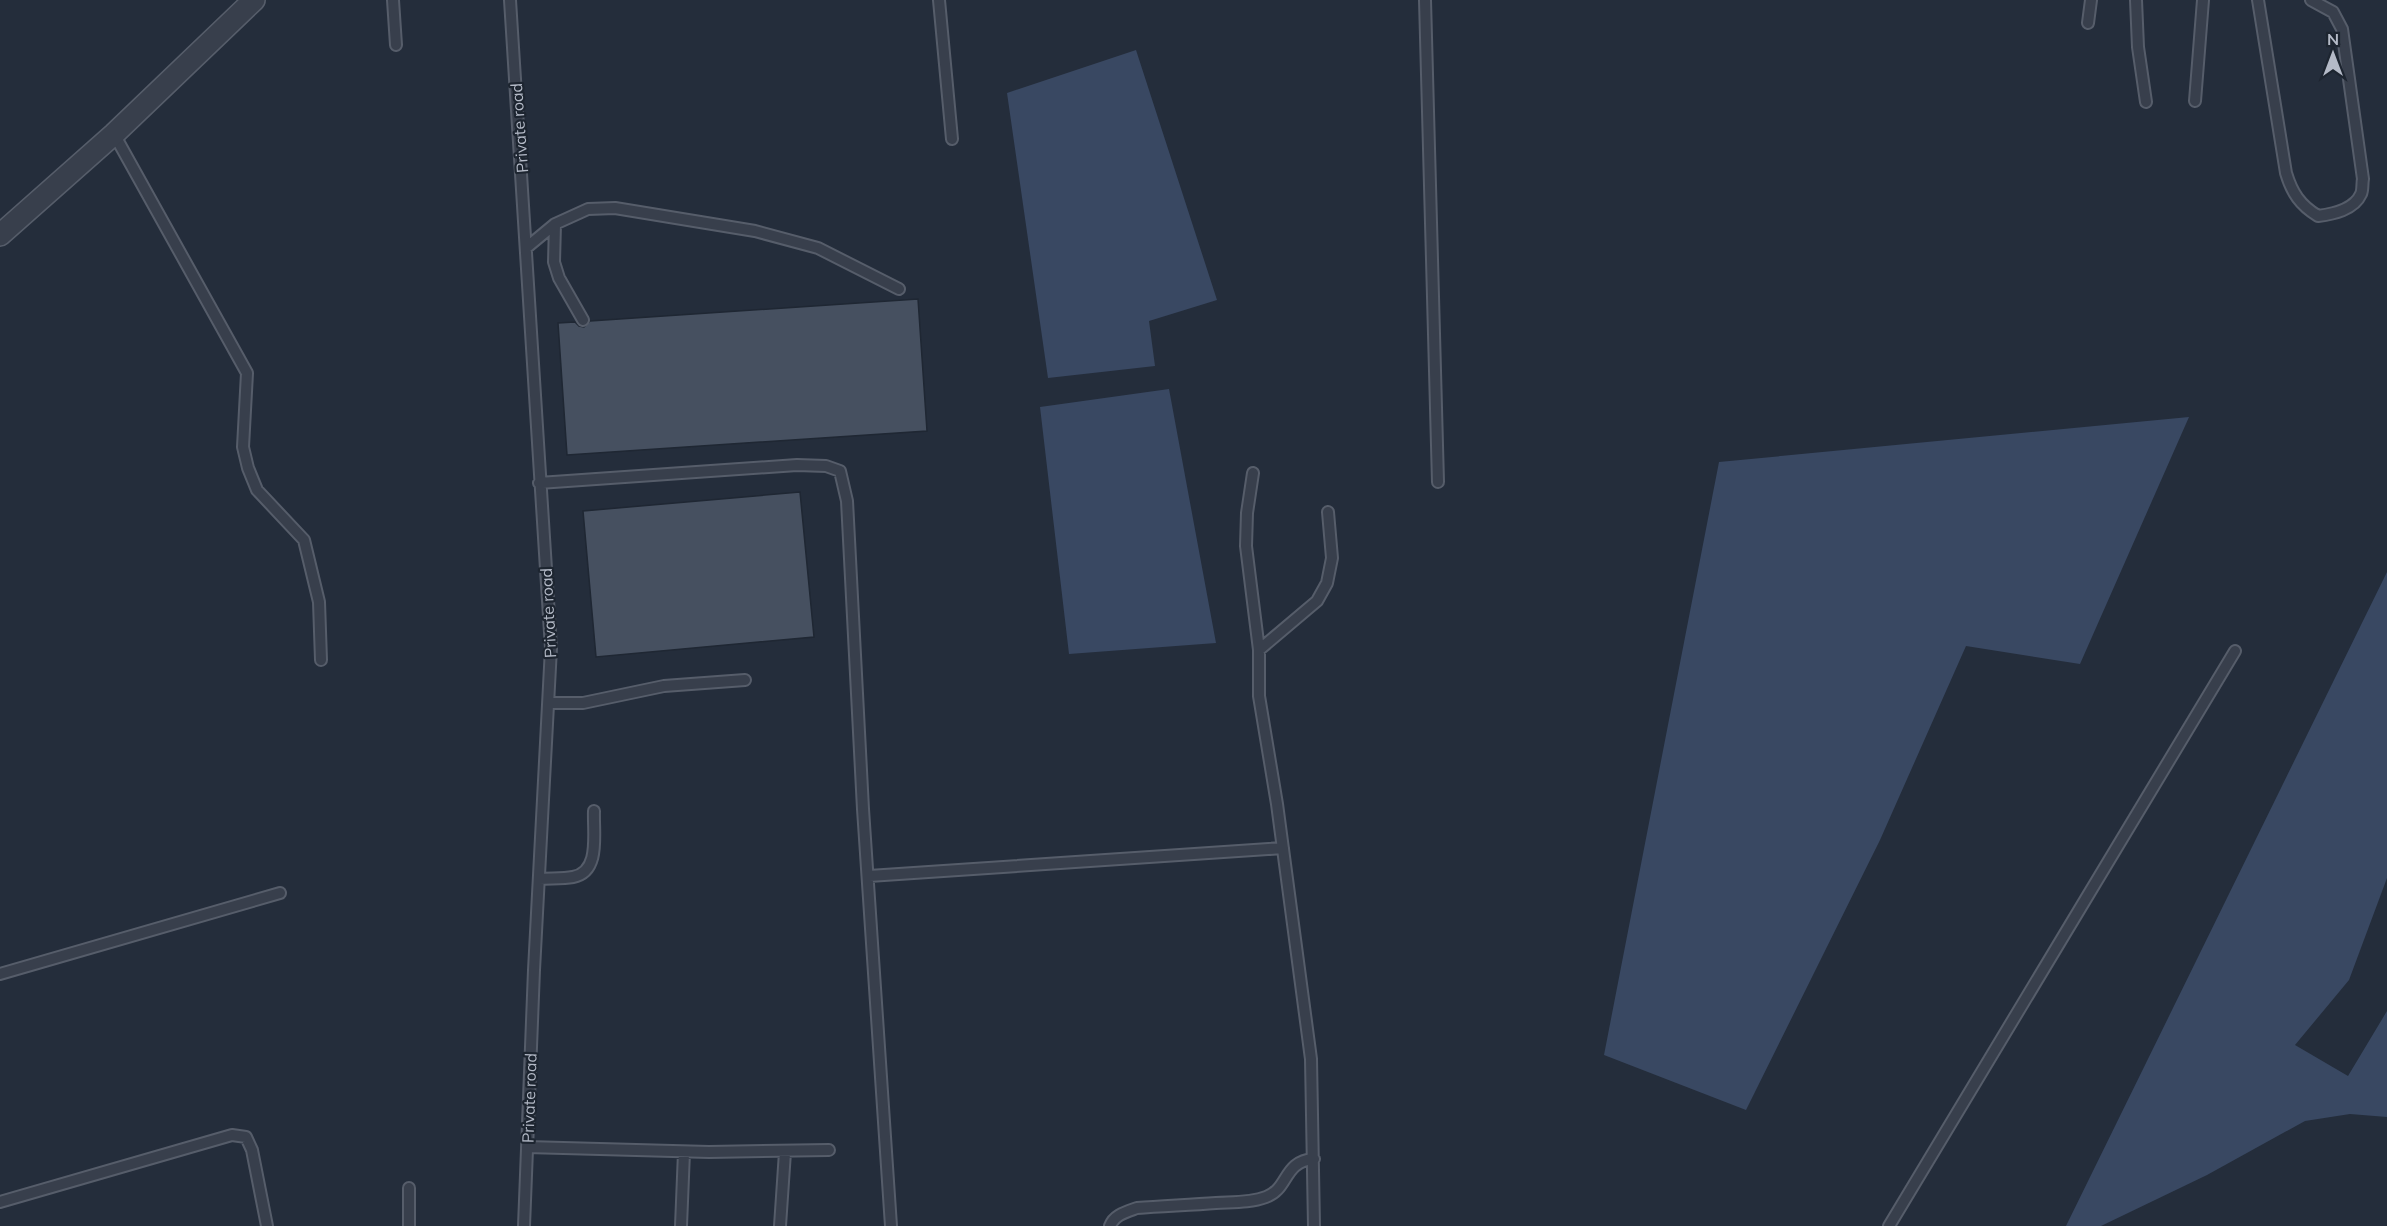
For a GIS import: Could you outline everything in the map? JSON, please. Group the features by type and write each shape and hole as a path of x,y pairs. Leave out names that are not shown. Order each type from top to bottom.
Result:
{"street":[{"path":"0,235 114,134 254,0"}],"lane":[{"path":"393,0 396,45"},
{"name":"Private road","path":"510,0 551,648 524,1226"},
{"path":"939,0 952,139"},
{"path":"1425,0 1438,482"},
{"path":"2088,23 2091,0"},
{"path":"2136,0 2138,47 2146,102"},
{"path":"2195,101 2203,0"},
{"path":"2262,1 2286,172 2291,190 2302,206 2318,216 2338,213 2350,205 2361,194 2363,179 2342,29 2333,12 2311,0"},
{"path":"114,134 247,373 243,447 248,468 257,490 304,540 319,602 321,660"},
{"path":"526,248 555,224 588,209 615,208 755,231 818,248 899,289"},
{"path":"555,224 554,262 559,278 584,320"},
{"path":"539,483 797,465 826,466 840,471 847,501 863,809 891,1226"},
{"path":"1253,473 1247,513 1246,546 1259,650 1259,696 1283,848 1311,1059 1314,1226"},
{"path":"1259,650 1317,601 1327,583 1332,558 1328,512"},
{"path":"1889,1226 2235,651"},
{"path":"548,703 584,703 664,686 745,680"},
{"path":"539,879 574,877 587,871 593,859 594,811"},
{"path":"869,876 1283,848"},
{"path":"0,974 280,893"},
{"path":"0,1202 232,1135 246,1137 252,1150 267,1226"},
{"path":"527,1147 684,1152 829,1150"},
{"path":"681,1226 684,1152"},
{"path":"780,1226 785,1152"},
{"path":"1110,1226 1120,1214 1137,1208 1246,1201 1270,1196 1278,1189 1294,1165 1304,1160 1314,1159"},
{"path":"409,1188 409,1226"}],"water":[{"path":"1136,50 1217,300 1149,321 1155,366 1048,378 1007,93"},
{"path":"1169,389 1216,643 1069,654 1040,407"},
{"path":"2189,417 2080,664 1966,646 1880,840 1746,1110 1604,1055 1719,462"},
{"path":"2387,572 2387,878 2349,980 2295,1045 2348,1076 2387,1011 2387,1117 2350,1114 2305,1121 2207,1175 2101,1226 2066,1226"}],"building":[{"path":"918,299 927,431 567,455 558,323 575,322 584,327 590,321"},
{"path":"800,492 814,637 596,657 583,511"}]}
